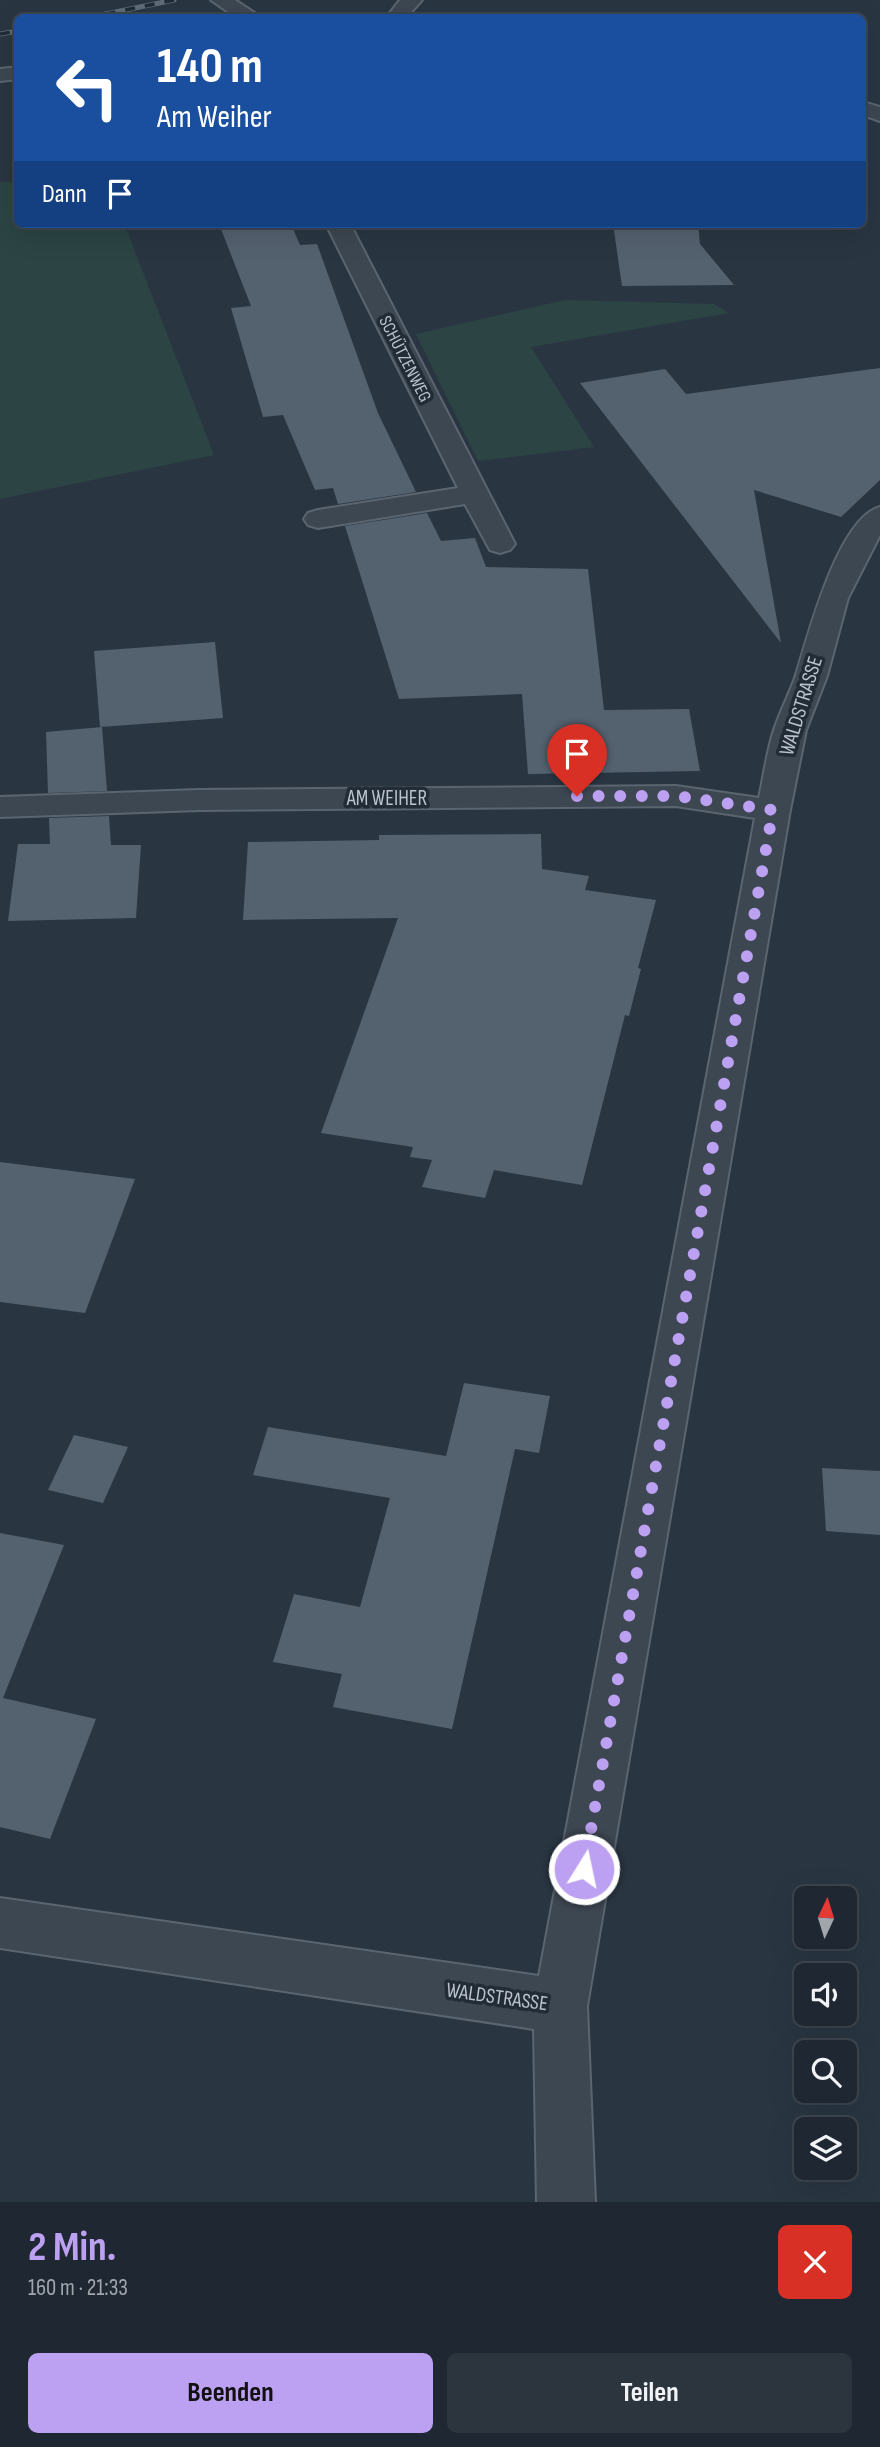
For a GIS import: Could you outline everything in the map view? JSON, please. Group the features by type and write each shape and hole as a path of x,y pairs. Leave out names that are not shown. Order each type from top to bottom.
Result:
{"street":[{"path":"221,0 245,14"},
{"path":"398,14 412,0"},
{"name":"SCHÜTZENWEG","path":"340,228 499,544"},
{"path":"318,519 473,494"},
{"name":"WALDSTRASSE","path":"0,1923 560,2006 773,810 790,730 811,676 837,588 871,524 880,516"},
{"name":"AM WEIHER","path":"0,807 199,800 676,796 773,810"},
{"path":"560,2006 566,2202"}],"green space":[{"path":"0,182 14,182 14,228 123,228 127,231 214,455 0,499"},
{"path":"565,300 714,304 729,313 531,347 594,447 478,461 416,334"}],"building":[{"path":"221,228 293,228 300,245 317,244 378,413 416,492 338,504 333,488 315,490 283,415 263,417 231,308 251,306"},
{"path":"614,228 698,228 700,244 734,285 622,286"},
{"path":"880,368 880,480 841,517 754,490 781,643 580,383 665,369 686,394"},
{"path":"427,513 441,541 475,538 486,567 588,569 604,710 689,709 700,771 528,774 522,694 399,699 345,526"},
{"path":"215,642 223,718 100,727 94,651"},
{"path":"102,727 107,791 48,793 46,732"},
{"path":"109,816 111,845 141,845 136,918 8,921 18,844 50,844 49,818"},
{"path":"541,834 542,869 589,876 585,890 656,900 638,968 641,969 629,1016 625,1015 582,1185 494,1170 485,1198 422,1187 432,1160 410,1157 413,1147 321,1133 398,918 243,920 248,842 379,840 379,835"},
{"path":"0,1162 135,1179 85,1313 0,1302"},
{"path":"464,1383 550,1396 539,1453 515,1449 452,1729 333,1707 342,1674 273,1662 294,1594 360,1607 390,1498 253,1475 268,1427 446,1456"},
{"path":"74,1435 128,1447 103,1503 48,1490"},
{"path":"822,1468 880,1471 880,1535 826,1531"},
{"path":"0,1533 64,1545 3,1698 96,1719 50,1839 0,1827"}],"railway":[{"path":"106,14 174,0"},
{"path":"0,34 14,32"}],"route":[{"path":"577,796 676,796 773,810 584,1869"}]}
